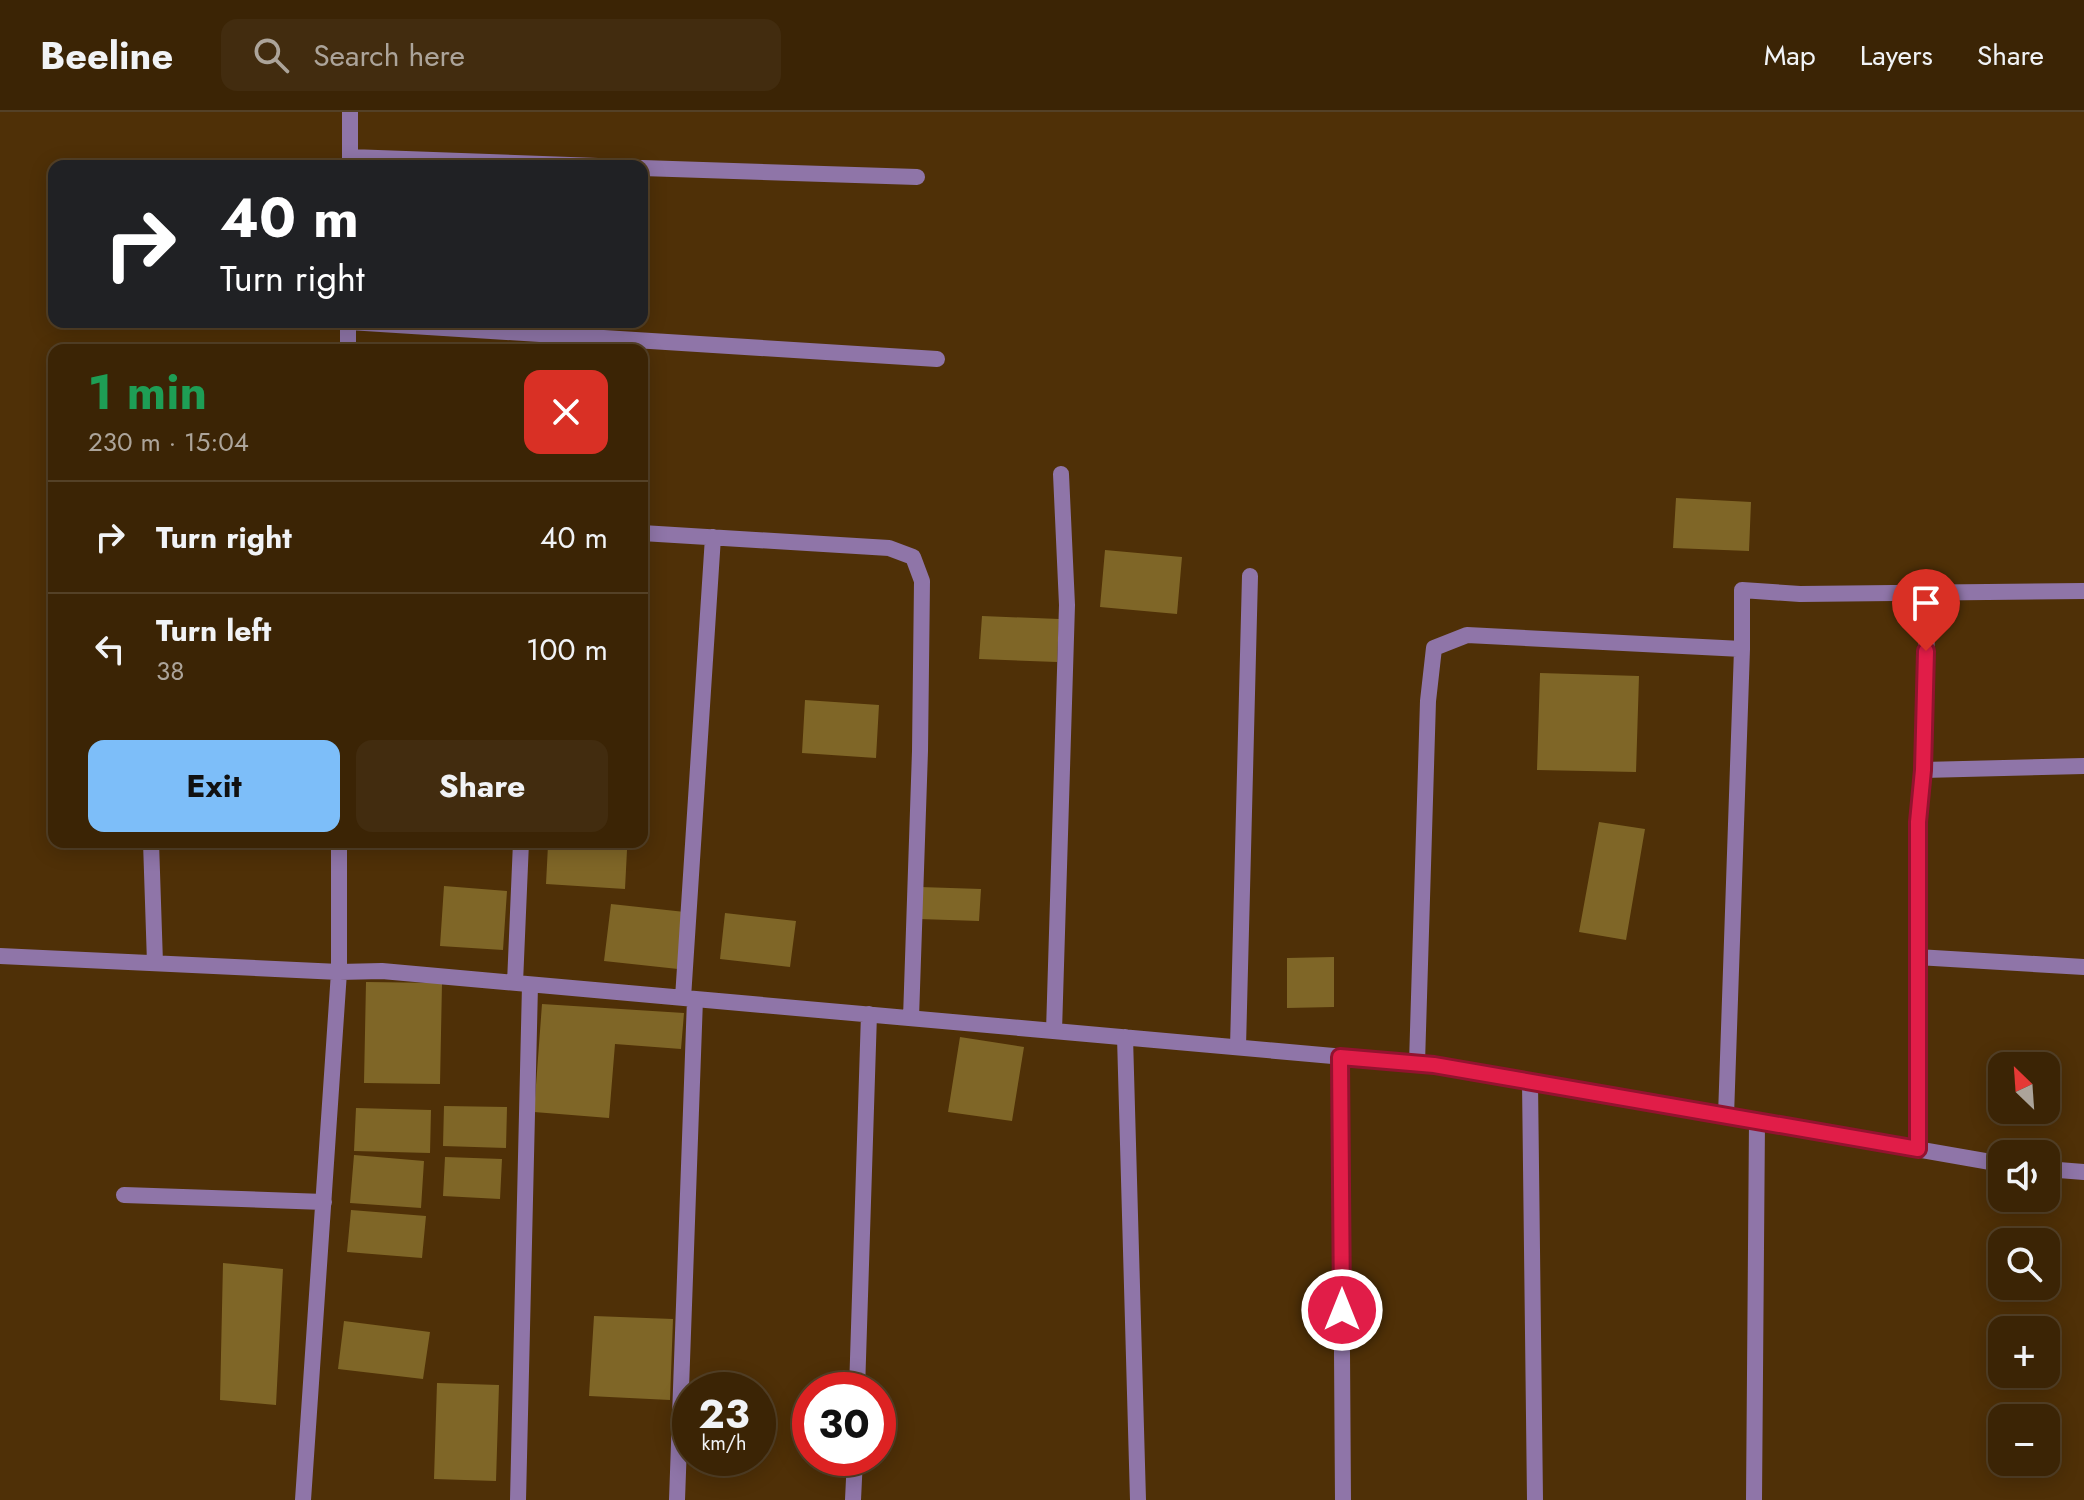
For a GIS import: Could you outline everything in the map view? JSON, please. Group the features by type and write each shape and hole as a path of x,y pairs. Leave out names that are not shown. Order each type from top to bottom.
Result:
{"street":[{"path":"350,112 350,160"},
{"path":"648,168 917,177"},
{"path":"444,328 937,359"},
{"path":"1054,1031 1067,605 1061,474"},
{"path":"648,533 889,548 913,557 922,581 911,1018"},
{"path":"677,1500 689,999 713,537"},
{"path":"1238,1047 1250,576"},
{"path":"1726,1116 1742,590 1800,594 2084,591"},
{"path":"1918,1149 1918,822 1923,770 1928,592"},
{"path":"1417,1063 1428,701 1434,648 1467,635 1742,649"},
{"path":"1923,770 2084,766"},
{"path":"151,848 155,963"},
{"path":"303,1500 339,972 339,848"},
{"path":"518,1500 523,984 521,848"},
{"path":"0,956 339,972 382,971 1417,1063 1988,1162"},
{"path":"1917,957 2084,967"},
{"path":"858,1372 869,1014"},
{"path":"1125,1037 1138,1500"},
{"path":"1340,1057 1343,1500"},
{"path":"1530,1082 1535,1500"},
{"path":"1754,1500 1757,1121"},
{"path":"2060,1170 2084,1172"},
{"path":"124,1195 324,1202"},
{"path":"853,1500 854,1476"}],"building":[{"path":"1676,498 1751,502 1749,551 1673,548"},
{"path":"1105,550 1182,557 1177,614 1100,607"},
{"path":"982,616 1059,619 1057,662 979,659"},
{"path":"1540,673 1639,676 1636,772 1537,770"},
{"path":"805,700 879,705 876,758 802,753"},
{"path":"1599,822 1645,829 1626,940 1579,932"},
{"path":"548,848 627,850 625,889 546,884"},
{"path":"444,886 507,891 503,950 440,946"},
{"path":"920,887 981,889 979,921 919,919"},
{"path":"611,904 685,912 678,969 604,961"},
{"path":"725,913 796,921 790,967 720,959"},
{"path":"1334,957 1334,1007 1287,1008 1287,958"},
{"path":"366,982 442,983 440,1084 364,1083"},
{"path":"542,1004 684,1013 681,1049 615,1044 609,1118 534,1112"},
{"path":"960,1037 1024,1047 1012,1121 948,1112"},
{"path":"444,1106 507,1107 506,1148 443,1146"},
{"path":"356,1108 431,1110 430,1153 354,1151"},
{"path":"354,1155 424,1161 421,1208 350,1203"},
{"path":"445,1157 502,1159 500,1199 443,1196"},
{"path":"351,1210 426,1216 422,1258 347,1252"},
{"path":"223,1263 283,1269 276,1405 220,1400"},
{"path":"594,1316 673,1319 670,1400 589,1396"},
{"path":"344,1321 430,1332 423,1379 338,1369"},
{"path":"437,1383 499,1385 496,1481 434,1479"}],"route":[{"path":"1342,1310 1340,1057 1434,1065 1918,1149 1918,822 1923,770 1926,651"}]}
